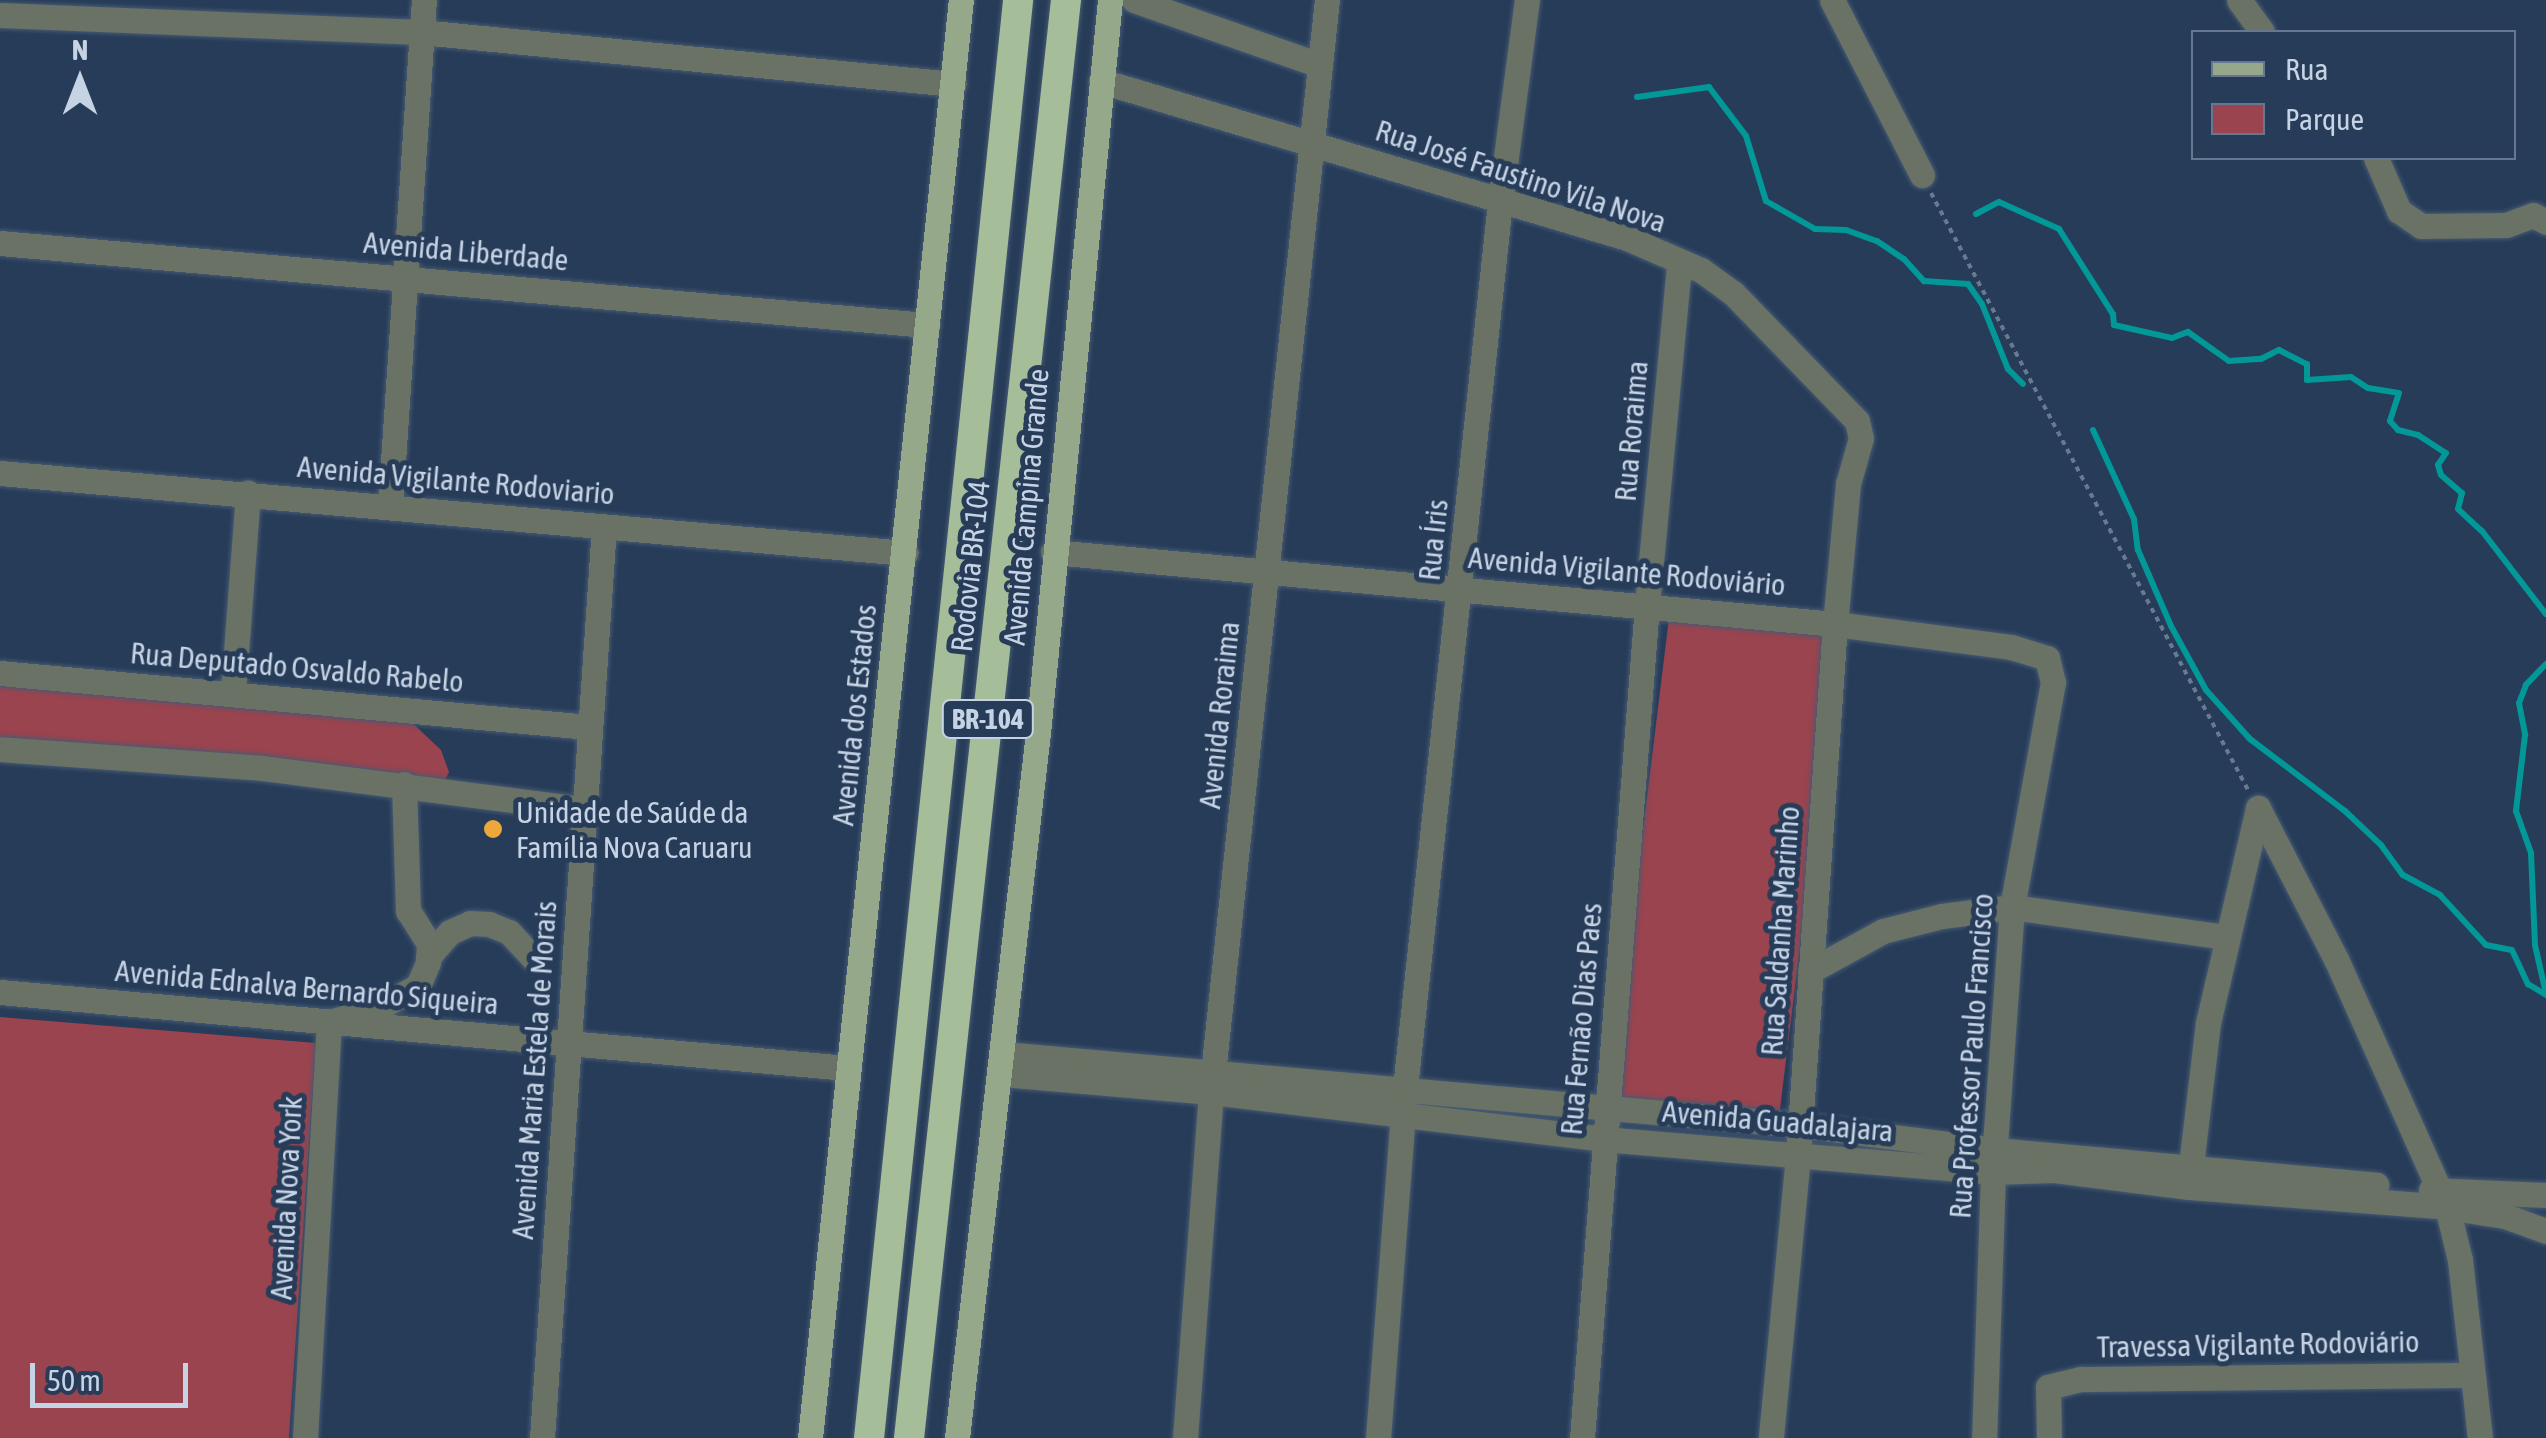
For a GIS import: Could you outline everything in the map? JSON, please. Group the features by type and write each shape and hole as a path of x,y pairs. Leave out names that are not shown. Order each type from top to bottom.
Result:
{"highway":[{"name":"Rodovia BR-104","path":"869,1438 950,692 1018,0"},
{"name":"Rodovia BR-104","path":"909,1438 1066,0"}],"main road":[{"name":"Avenida dos Estados","path":"810,1438 961,0"},
{"name":"Avenida Campina Grande","path":"957,1438 1003,1064 1110,0"}],"street":[{"path":"390,506 402,278 424,0"},
{"path":"1134,0 1320,65"},
{"name":"Avenida Roraima","path":"1185,1438 1213,1082 1327,0"},
{"name":"Rua Íris","path":"1378,1438 1405,1088 1500,202 1527,0"},
{"path":"1832,0 1922,176"},
{"path":"2240,0 2261,30"},
{"path":"0,14 421,32 953,84"},
{"name":"Rua José Faustino Vila Nova","path":"1100,82 1627,238 1711,275 1845,404 1861,430"},
{"path":"2377,160 2398,211 2421,226 2506,225 2532,215 2546,222"},
{"name":"Avenida Liberdade","path":"0,244 927,324"},
{"name":"Rua Roraima","path":"1647,604 1679,264"},
{"name":"Rua Saldanha Marinho","path":"1771,1438 1798,1156 1835,624 1848,484 1861,430"},
{"name":"Avenida Vigilante Rodoviario","path":"0,473 905,554"},
{"path":"233,692 248,493"},
{"name":"Avenida Maria Estela de Morais","path":"542,1438 604,527"},
{"name":"Avenida Vigilante Rodoviário","path":"1053,552 1835,624 2036,652 2047,658 2053,682"},
{"name":"Rua Fernão Dias Paes","path":"1582,1438 1647,604"},
{"name":"Rua Deputado Osvaldo Rabelo","path":"0,674 589,727"},
{"name":"Rua Professor Paulo Francisco","path":"1984,1438 1994,1161 2012,907 2053,682"},
{"path":"0,749 262,768 584,809"},
{"path":"329,1022 376,1009 418,986 428,957 429,944 408,911 404,784"},
{"path":"2190,1177 2208,1023 2224,937 2258,808"},
{"path":"2258,808 2336,959 2444,1199 2462,1277 2480,1438"},
{"path":"1810,971 1882,932 1942,916 2012,907 2224,937"},
{"path":"428,957 450,932 470,923 489,924 509,932 537,962"},
{"name":"Avenida Ednalva Bernardo Siqueira","path":"0,992 847,1068"},
{"name":"Avenida Nova York","path":"305,1438 329,1022"},
{"name":"Avenida Guadalajara","path":"1003,1064 1213,1082 1403,1115 1604,1139 1798,1156 1994,1161"},
{"path":"1213,1082 1405,1088 1800,1125 1994,1161 2444,1199 2546,1195"},
{"path":"2444,1199 2546,1232"},
{"name":"Travessa Vigilante Rodoviário","path":"2049,1438 2048,1387 2081,1379 2470,1375"}],"path":[{"path":"1922,176 2258,808"}],"green space":[{"path":"1670,610 1839,631 1779,1119 1610,1098"},
{"path":"0,683 405,716 441,750 449,772 443,784 0,741"},
{"path":"0,1017 316,1043 289,1438 0,1438"}],"waterway":[{"path":"1637,97 1709,87 1746,136 1766,201 1815,229 1846,230 1877,241 1904,259 1924,281 1968,284 1982,304 2008,369 2023,384"},
{"path":"1976,214 1999,202 2059,229 2113,314 2114,325 2172,338 2188,332 2229,361 2261,359 2279,350 2307,364 2307,380 2351,377 2368,388 2399,393 2390,421 2398,430 2418,435 2446,453 2438,465 2441,475 2462,493 2458,509 2482,531 2546,614"},
{"path":"2093,430 2134,519 2138,550 2171,626 2206,690 2250,739 2345,811 2381,845 2403,875 2440,895 2486,945 2512,950 2528,984 2546,995"},
{"path":"2546,664 2526,685 2519,703 2525,735 2516,811 2531,853 2535,945 2546,994"}],"place":[{"name":"Unidade de Saúde da Família Nova Caruaru","path":"493,829"}]}
